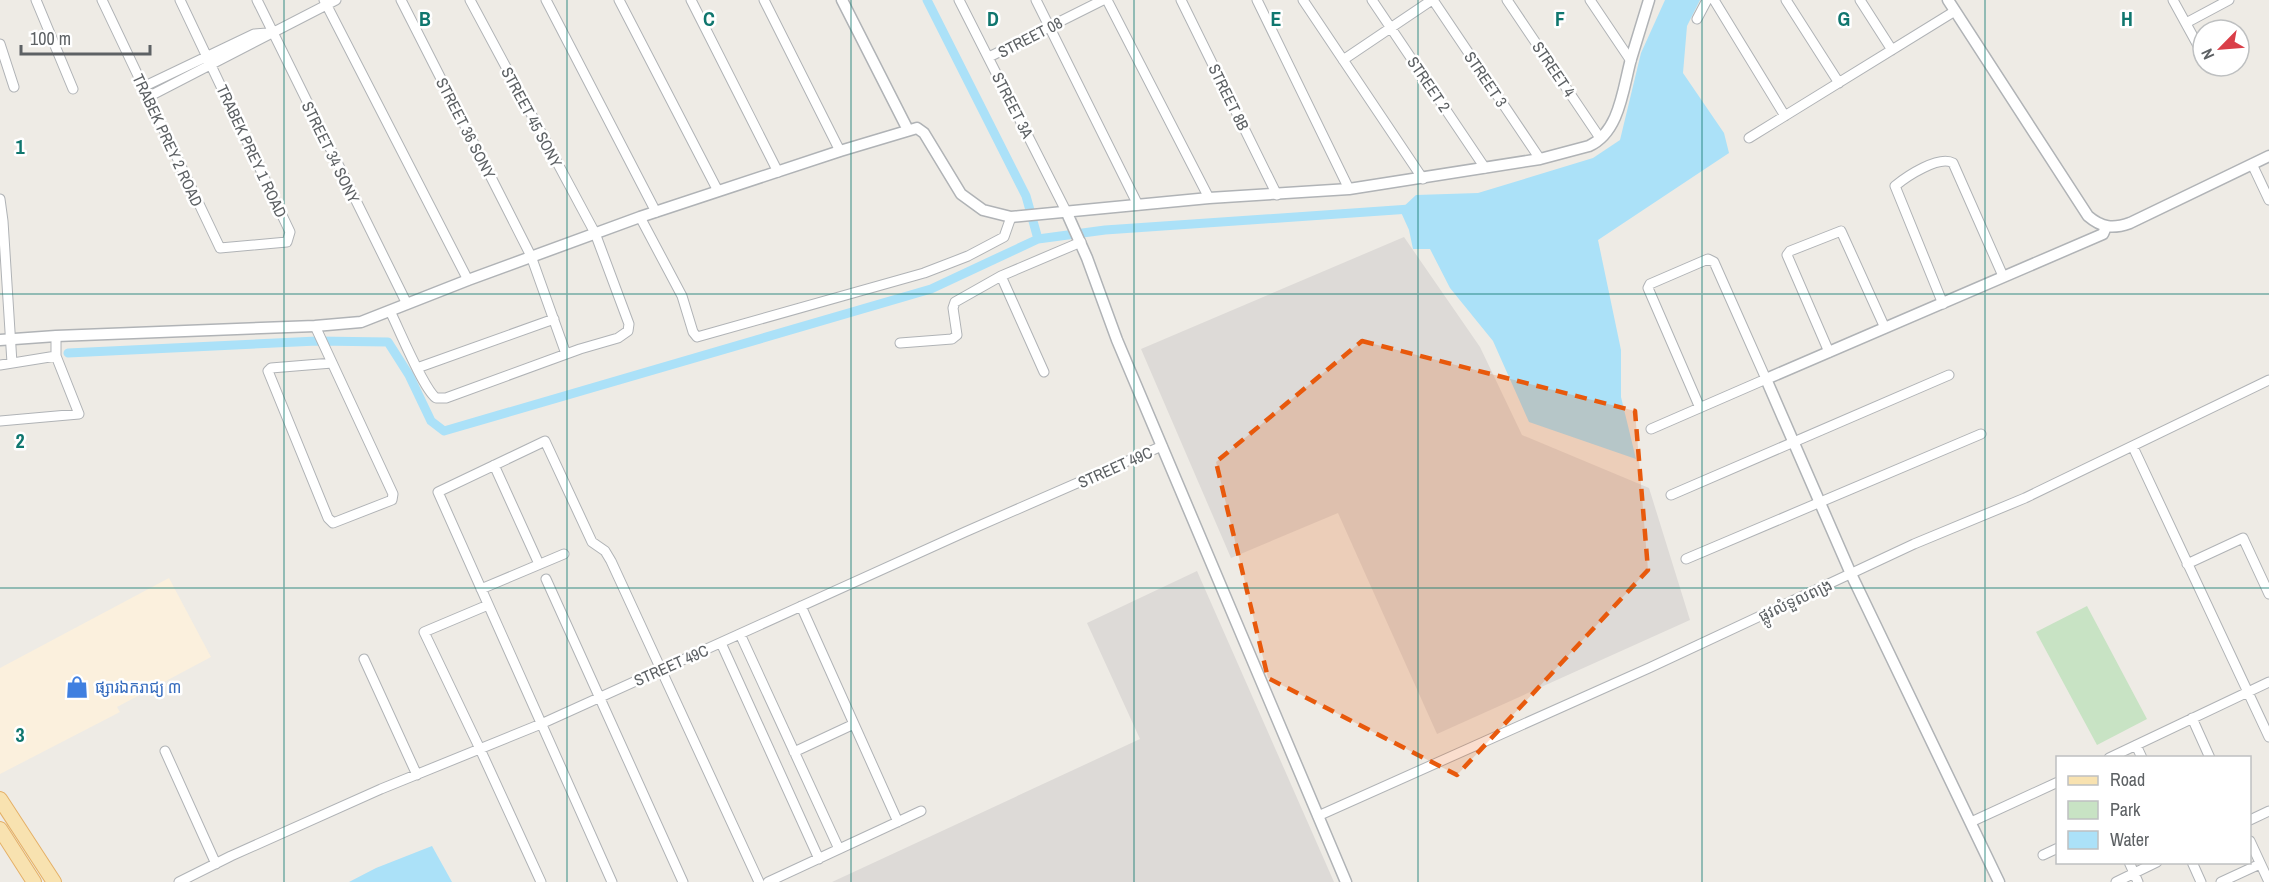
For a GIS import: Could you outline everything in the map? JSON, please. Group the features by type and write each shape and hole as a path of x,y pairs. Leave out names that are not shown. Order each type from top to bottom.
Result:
{"main road":[{"path":"0,799 54,882"},
{"path":"0,829 34,882"}],"street":[{"path":"36,0 74,89"},
{"name":"TRABEK PREY 2 ROAD","path":"102,0 219,248"},
{"name":"TRABEK PREY 1 ROAD","path":"180,0 290,232 287,242 219,248"},
{"name":"STREET 34 SONY","path":"257,0 406,304"},
{"name":"STREET 36 SONY","path":"401,0 531,256 566,354"},
{"name":"STREET 45 SONY","path":"470,0 595,233 629,324 628,331 618,338 566,354"},
{"path":"546,0 656,212"},
{"path":"619,0 718,191"},
{"path":"691,0 778,172"},
{"path":"764,0 840,151"},
{"path":"842,0 908,130"},
{"name":"STREET 3A","path":"959,0 1066,211"},
{"path":"1036,0 1138,204"},
{"path":"1105,0 1209,198"},
{"name":"STREET 08","path":"989,57 1105,0"},
{"name":"STREET 8B","path":"1181,0 1277,195"},
{"path":"1257,0 1349,189"},
{"path":"1303,0 1423,179"},
{"name":"STREET 2","path":"1372,0 1485,168"},
{"path":"1342,60 1432,0"},
{"name":"STREET 3","path":"1432,0 1540,159"},
{"name":"STREET 4","path":"1507,0 1600,138"},
{"path":"1590,0 1631,61"},
{"path":"5,340 56,336 317,329 361,322 531,256 640,217 917,128 924,133 961,194 973,204 992,214 1011,217 1209,198 1349,189 1540,159 1589,146 1600,138 1611,124 1620,103 1649,0"},
{"path":"1697,19 1707,0"},
{"path":"1714,0 1785,116"},
{"path":"1786,0 1839,82"},
{"path":"1860,0 1892,50"},
{"path":"1948,0 2088,216 2097,224 2118,227 2130,223 2269,156"},
{"path":"2173,0 2191,32"},
{"path":"2186,23 2229,0"},
{"path":"148,97 254,34 273,33 329,2 468,280"},
{"path":"1749,138 1955,11"},
{"path":"0,44 14,87"},
{"path":"143,87 210,61"},
{"path":"1943,304 1895,186 1936,161 1945,160 1953,163 2003,276"},
{"path":"2252,164 2269,200"},
{"path":"0,199 3,221 5,340 12,363"},
{"path":"1066,211 1080,241 1117,340 1346,882"},
{"path":"640,217 682,296 693,332 697,337 875,287 968,256 1004,237 1011,217"},
{"path":"1651,429 2103,234 2106,227"},
{"path":"1829,352 1787,255 1790,251 1841,231 1885,328"},
{"path":"900,343 952,339 957,336 953,308 955,302 1001,276 1080,241"},
{"path":"1700,408 1648,292 1650,284 1708,259 1712,260 1851,574 1999,882"},
{"path":"1001,276 1044,372"},
{"path":"390,311 417,368 436,398 446,398 566,354"},
{"path":"417,368 554,319"},
{"path":"317,329 393,494 392,500 333,524 328,518 268,371 271,368 331,360"},
{"path":"0,421 79,414 56,356 56,336"},
{"path":"0,365 56,356"},
{"path":"1671,495 1949,375"},
{"name":"ផ្លូវលំទួលពង្រ","path":"1318,816 1650,668 1914,544 2025,498 2269,380"},
{"path":"1686,559 1981,434"},
{"path":"612,882 438,492 543,442 546,442 592,542 605,551 611,561 759,882"},
{"name":"STREET 49C","path":"179,882 417,775 541,724 1162,446"},
{"path":"2133,447 2269,737"},
{"path":"494,465 540,564"},
{"path":"2187,564 2243,538 2269,594"},
{"path":"481,589 564,554"},
{"path":"546,579 683,882"},
{"path":"488,605 424,632 541,882"},
{"path":"801,606 898,822"},
{"path":"740,634 839,849"},
{"path":"721,643 819,858"},
{"path":"364,658 417,775"},
{"path":"2113,756 2269,682"},
{"path":"2192,718 2209,756"},
{"path":"778,769 794,752 854,724"},
{"path":"2136,745 2141,756"},
{"path":"165,751 216,864"},
{"path":"771,752 794,752"},
{"path":"1971,822 2056,783"},
{"path":"768,882 921,811"},
{"path":"2251,820 2269,811"},
{"path":"2251,843 2269,882"},
{"path":"2043,855 2056,849"},
{"path":"2129,864 2136,878"},
{"path":"2116,882 2136,878 2154,864"},
{"path":"2193,864 2201,882"},
{"path":"2222,882 2260,864"}],"highlighted area":[{"path":"1362,341 1635,411 1648,570 1457,775 1268,678 1216,462"}],"shaded area":[{"path":"1404,237 1480,347 1522,435 1649,488 1690,620 1437,734 1338,513 1231,558 1141,349"},
{"path":"1197,571 1334,882 832,882 1140,739 1087,623"},
{"name":"ផ្សារឯករាជ្យ ៣","path":"169,578 211,657 117,707 120,712 0,774 0,668"}],"green space":[{"path":"2087,606 2147,719 2097,745 2036,632"}],"water":[{"path":"1665,0 1700,0 1687,26 1683,73 1724,133 1729,153 1598,240 1621,350 1621,397 1636,459 1529,422 1493,341 1450,288 1430,249 1413,249 1409,230 1400,210 1416,195 1478,193 1593,158 1620,140 1641,53"},
{"path":"432,846 452,882 349,882 376,868"}],"waterway":[{"path":"927,0 1026,196 1038,239"},
{"path":"68,353 317,341 388,342 409,375 431,421 444,431 931,289 1038,239 1105,230 1410,209"}],"place":[{"name":"ផ្សារឯករាជ្យ ៣","path":"77,687"}]}
